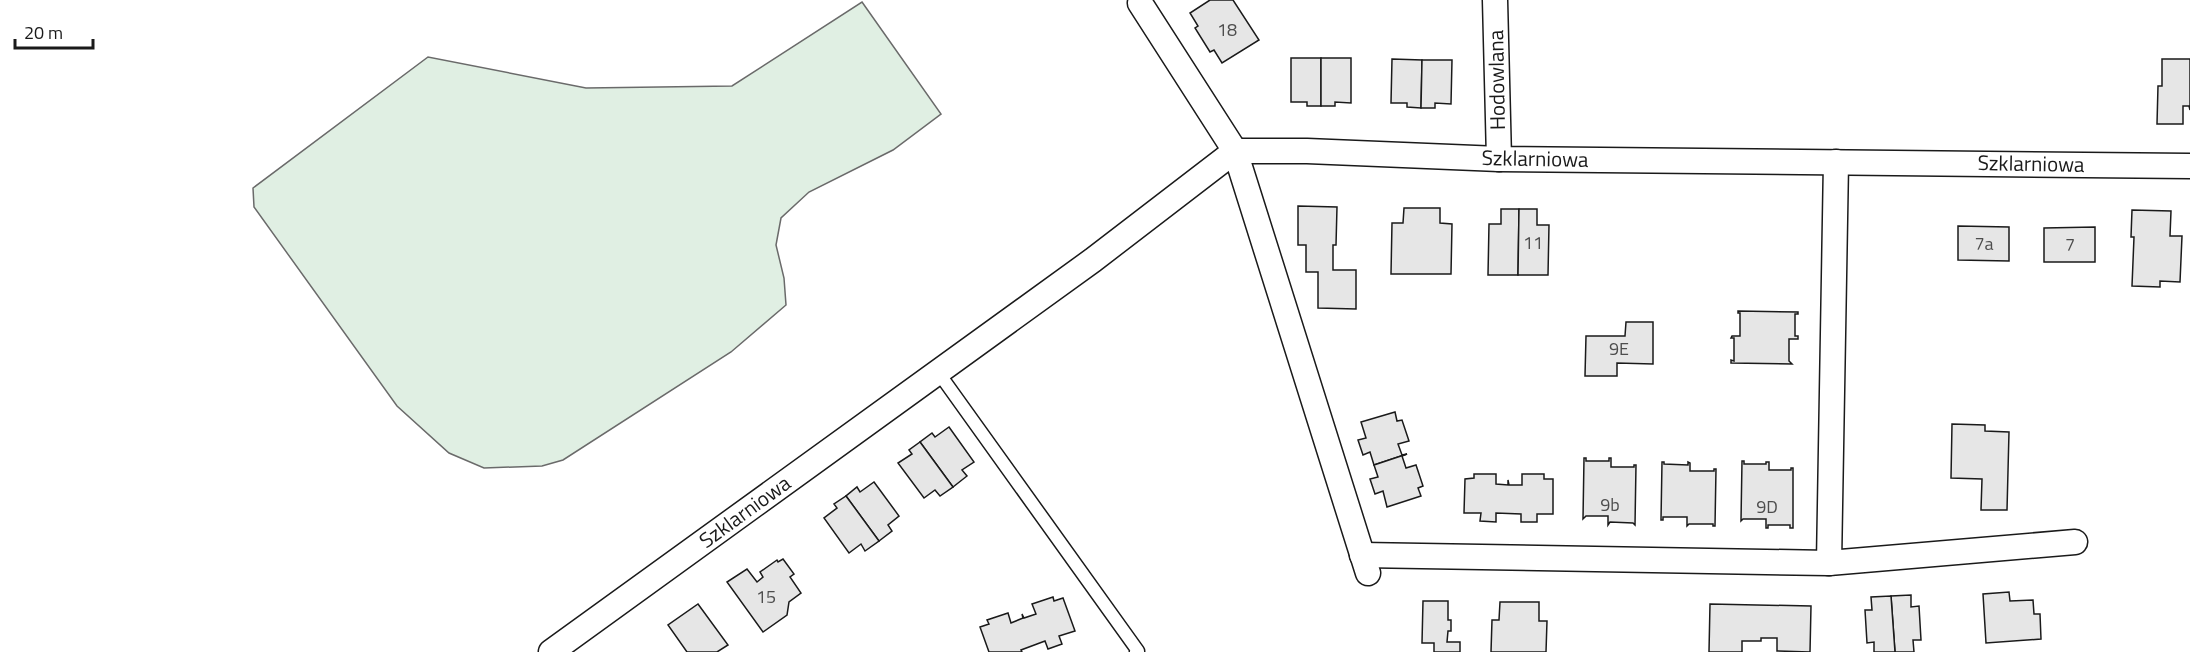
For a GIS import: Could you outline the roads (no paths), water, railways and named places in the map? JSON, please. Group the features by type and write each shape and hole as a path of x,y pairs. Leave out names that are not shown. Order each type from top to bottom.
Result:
{"street":[{"name":"Hodowlana","path":"1495,0 1499,159"},
{"path":"1140,3 1234,151 1365,564 1829,563 2075,542"},
{"name":"Szklarniowa","path":"551,652 1093,260 1234,151 1307,151 1499,159 2190,166"},
{"path":"1829,563 1836,162"}],"lane":[{"path":"938,372 1138,651 1136,652"}]}
